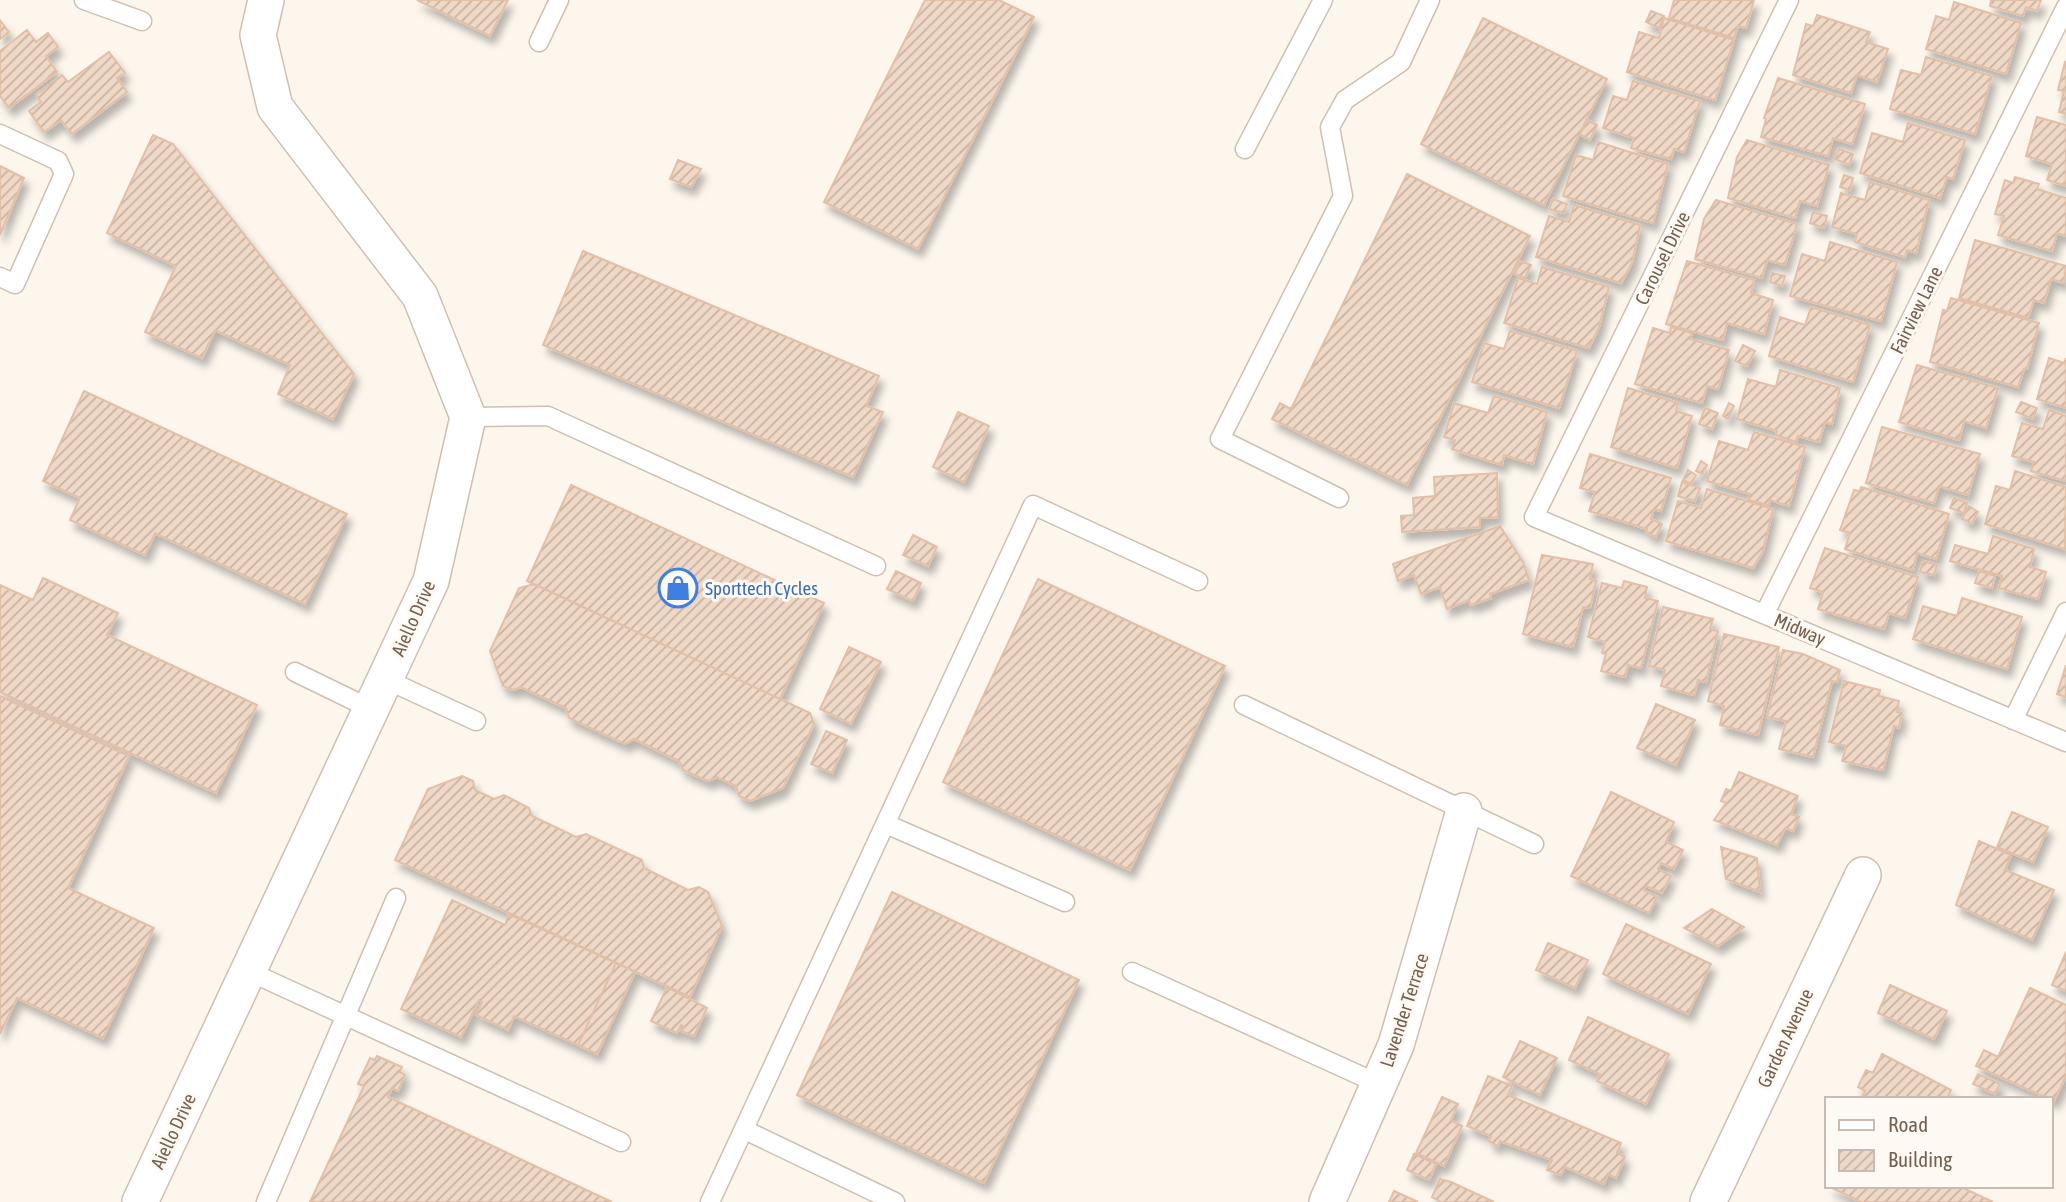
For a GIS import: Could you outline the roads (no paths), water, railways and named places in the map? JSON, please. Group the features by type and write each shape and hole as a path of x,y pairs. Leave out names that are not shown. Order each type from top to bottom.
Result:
{"street":[{"path":"266,0 258,35 275,107 420,296 468,417"},
{"name":"Aiello Drive","path":"140,1202 431,581 468,417"},
{"name":"Lavender Terrace","path":"1327,1202 1396,1045 1464,811"},
{"name":"Garden Avenue","path":"1708,1202 1863,875"}],"lane":[{"path":"84,0 142,22"},
{"path":"539,42 559,0"},
{"path":"1245,149 1323,0"},
{"path":"1339,498 1220,439 1343,196 1330,127 1345,100 1401,62 1430,0"},
{"name":"Carousel Drive","path":"1534,517 1789,0"},
{"name":"Fairview Lane","path":"1765,613 2066,7"},
{"path":"0,134 58,162 64,174 8,280"},
{"path":"468,417 548,416 876,565"},
{"path":"710,1202 1033,505 1198,581"},
{"name":"Midway","path":"1534,517 2066,743"},
{"path":"2013,720 2066,612"},
{"path":"295,672 477,721"},
{"path":"1244,705 1534,844"},
{"path":"886,824 1065,902"},
{"path":"266,1202 396,898"},
{"path":"248,971 621,1142"},
{"path":"1132,972 1379,1084"},
{"path":"745,1130 895,1202"}],"place":[{"name":"Sporttech Cycles","path":"678,588"}]}
